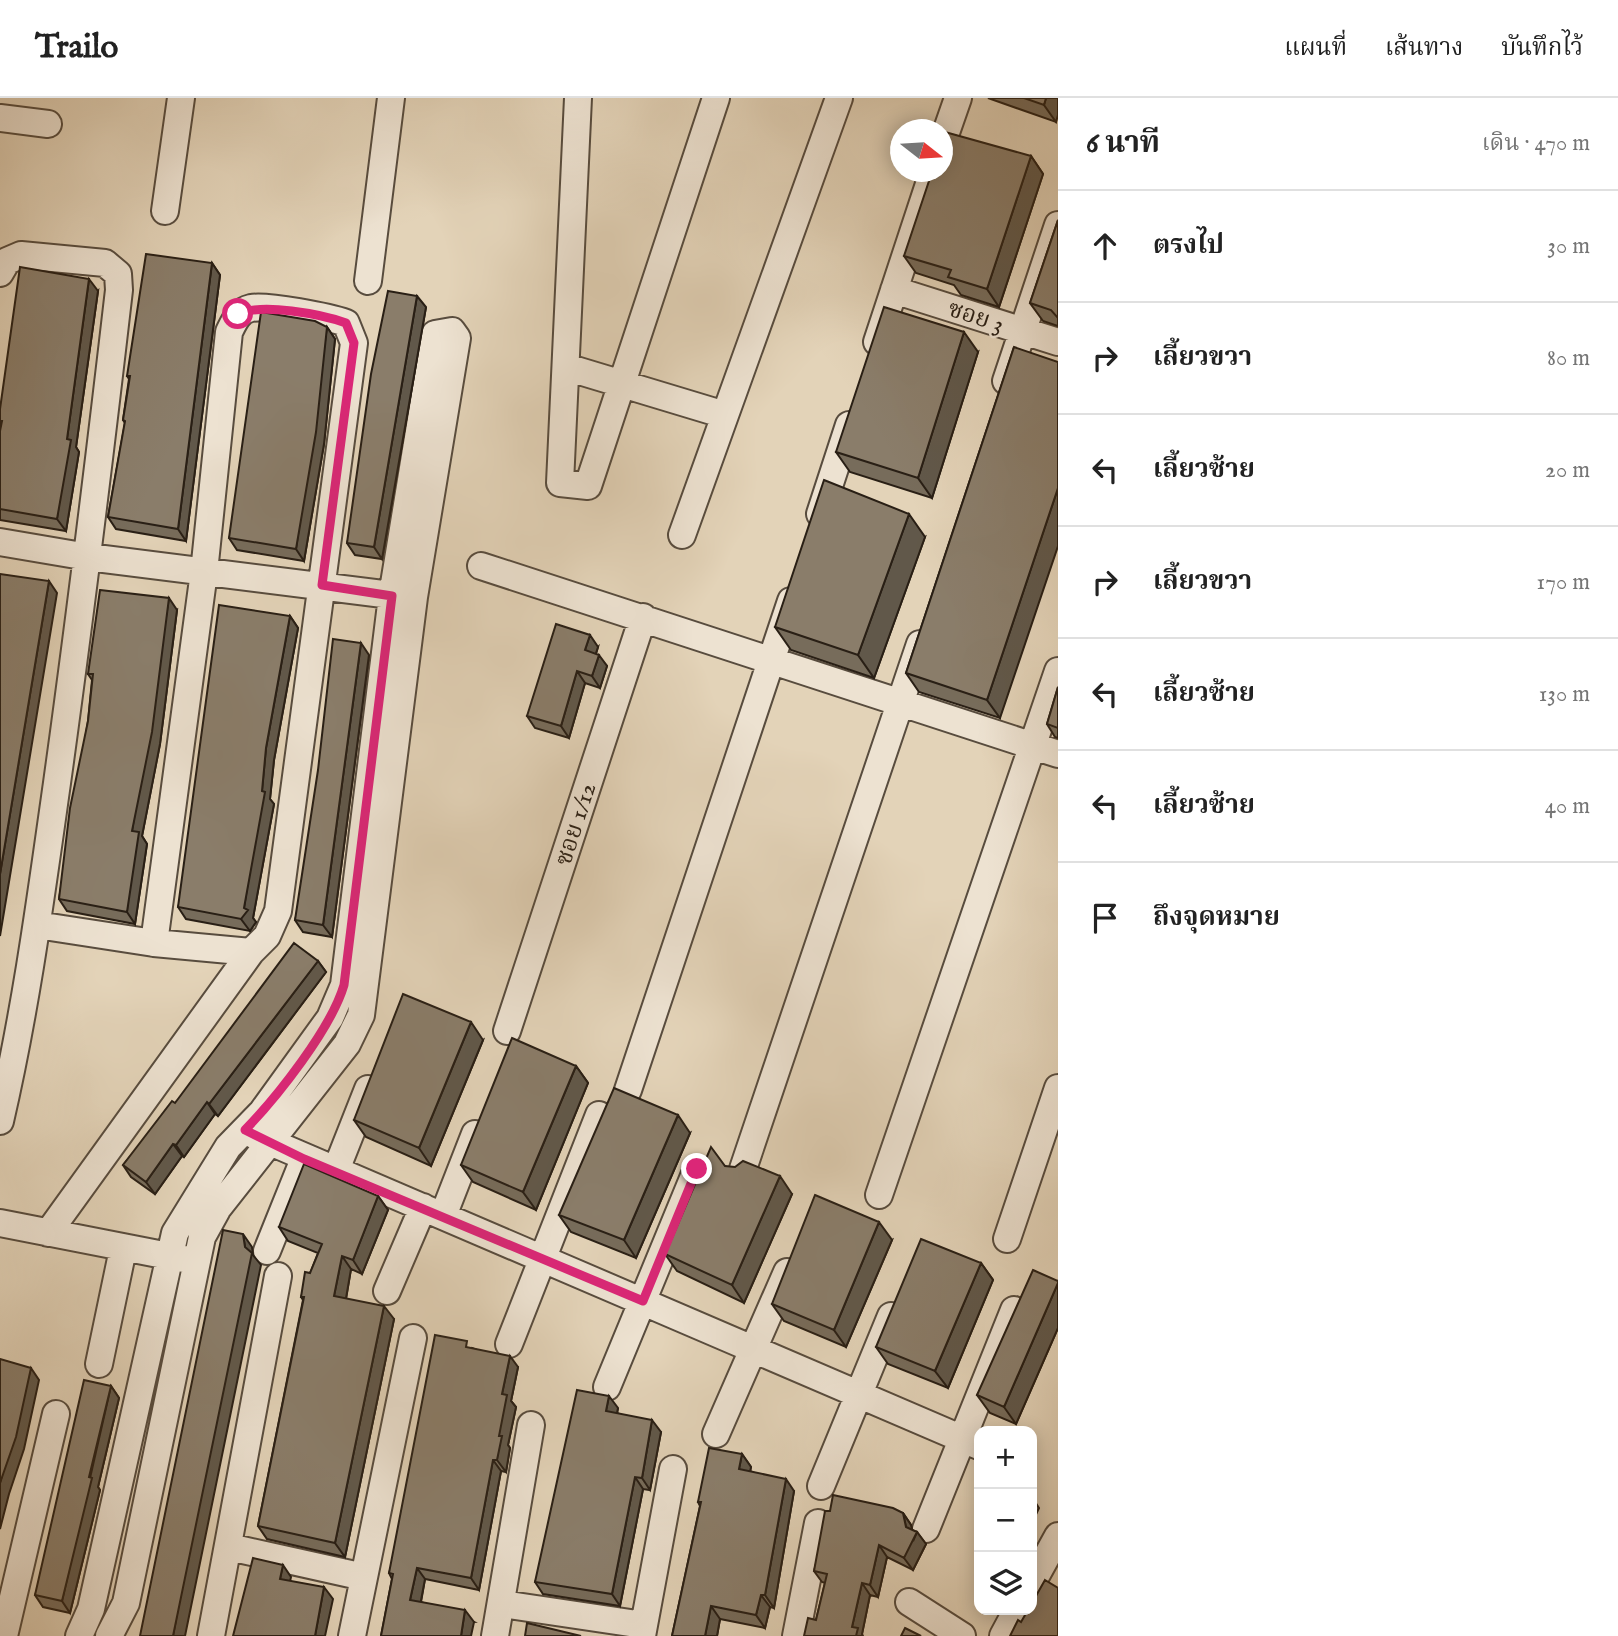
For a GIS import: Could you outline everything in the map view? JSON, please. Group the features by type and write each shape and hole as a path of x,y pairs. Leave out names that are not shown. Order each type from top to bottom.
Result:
{"street":[{"path":"165,211 181,98"},
{"path":"369,281 391,98"},
{"path":"578,98 560,482 588,486 716,98"},
{"path":"682,535 839,98"},
{"path":"951,119 958,98"},
{"path":"0,118 48,124"},
{"path":"868,369 930,182"},
{"path":"997,410 1058,225"},
{"path":"0,273 6,261 22,255 105,263 118,274 88,557 37,925 20,1037 0,1121"},
{"name":"ซอย 3","path":"894,290 1058,342"},
{"path":"48,1233 251,952 267,936 278,911 354,343 346,323 331,317 251,308 238,314 229,332 204,572 153,943"},
{"path":"79,1636 91,1609 175,1233 228,1147 262,1112 330,1018 344,985 403,597 457,338 452,331 445,330 435,334 403,597 361,1014 347,1044 218,1208 202,1237 126,1603 109,1636"},
{"path":"566,367 725,415"},
{"path":"811,540 859,395"},
{"path":"0,542 88,557 403,597"},
{"path":"481,566 1046,750"},
{"path":"628,1090 798,580"},
{"name":"ซอย 1/12","path":"507,1031 643,617"},
{"path":"743,1169 927,622"},
{"path":"879,1195 1046,750 1058,671"},
{"path":"37,925 153,943 251,952"},
{"path":"336,1170 377,1067"},
{"path":"1007,1239 1058,1088"},
{"path":"387,1291 433,1211 485,1107"},
{"path":"509,1344 599,1115"},
{"path":"245,1130 304,1159 433,1211 971,1443"},
{"path":"267,1251 304,1159"},
{"path":"607,1387 697,1169"},
{"path":"0,1223 123,1249 196,1261"},
{"path":"99,1364 123,1249"},
{"path":"716,1434 796,1249"},
{"path":"211,1636 278,1276"},
{"path":"821,1486 898,1299"},
{"path":"926,1529 971,1443 1014,1310"},
{"path":"352,1636 413,1338"},
{"path":"4,1636 57,1414"},
{"path":"495,1636 531,1425"},
{"path":"502,1604 643,1631 673,1469"},
{"path":"796,1636 818,1523"},
{"path":"229,1547 364,1577"},
{"path":"1037,1576 1054,1551"},
{"path":"909,1602 962,1636"},
{"path":"1003,1636 1014,1615"}],"building":[{"path":"1024,98 1046,98 1044,105"},
{"path":"953,134 1031,156 987,289 948,277 951,270 904,256 929,182 953,182"},
{"path":"1058,220 1058,318 1051,310 1030,303"},
{"path":"146,254 212,263 178,529 108,517 125,421 130,376 127,376"},
{"path":"20,267 89,279 67,439 71,440 57,519 0,509 0,409"},
{"path":"388,291 417,296 374,547 347,543 371,374"},
{"path":"884,307 964,332 918,478 836,452"},
{"path":"261,312 315,321 327,327 316,432 296,549 229,538"},
{"path":"1014,347 1058,362 1058,488 987,700 906,673"},
{"path":"824,480 909,514 858,655 775,627"},
{"path":"0,574 49,581 0,874"},
{"path":"100,590 169,598 152,732 132,831 139,832 127,912 59,899 70,808 88,721 93,674 88,674"},
{"path":"219,605 290,616 266,748 262,791 265,792 244,908 248,910 241,919 178,907"},
{"path":"556,624 590,635 585,650 599,655 592,676 577,671 561,726 527,716"},
{"path":"333,639 361,643 323,925 295,920 318,770"},
{"path":"1058,687 1058,728 1047,724"},
{"path":"294,943 318,961 146,1182 123,1165 172,1101 175,1103"},
{"path":"403,994 471,1022 419,1148 354,1120"},
{"path":"512,1038 576,1066 523,1192 461,1165"},
{"path":"614,1088 678,1115 624,1240 559,1215"},
{"path":"711,1147 725,1166 735,1167 743,1161 780,1176 732,1285 665,1254"},
{"path":"304,1164 378,1196 353,1260 342,1256 334,1296 384,1306 335,1543 258,1526 304,1297 301,1297 305,1272 310,1273 322,1244 279,1227"},
{"path":"815,1195 879,1222 834,1330 772,1304"},
{"path":"223,1230 243,1234 245,1247 252,1253 173,1636 140,1636"},
{"path":"921,1239 981,1263 935,1371 876,1347"},
{"path":"1033,1270 1058,1283 1004,1407 977,1395"},
{"path":"435,1335 467,1341 466,1347 510,1356 502,1394 507,1395 499,1436 502,1436 497,1460 493,1460 471,1578 417,1568 410,1600 465,1610 461,1636 381,1636 393,1574 389,1573"},
{"path":"0,1359 31,1368 16,1437 0,1483"},
{"path":"84,1380 111,1386 62,1601 35,1595"},
{"path":"577,1390 609,1396 606,1411 652,1420 642,1478 635,1477 612,1594 535,1582"},
{"path":"709,1448 742,1454 739,1469 786,1479 765,1595 761,1595 756,1615 711,1606 705,1636 672,1636 701,1502 698,1502"},
{"path":"833,1495 893,1508 903,1513 906,1527 917,1532 904,1558 879,1545 870,1585 862,1583 852,1627 858,1628 856,1636 804,1636 808,1618 816,1620 827,1574 814,1571 825,1511 830,1511"},
{"path":"253,1558 283,1565 280,1579 324,1587 315,1636 233,1636"},
{"path":"1045,1580 1058,1588 1058,1636 1010,1636 1018,1620 1021,1622 1025,1615 1037,1615 1037,1594"},
{"path":"527,1623 581,1636 525,1636"},
{"path":"905,1628 921,1636 901,1636"}],"route":[{"path":"238,314 251,308 331,317 346,323 354,343 322,585 362,589 392,596 340,1000 262,1112 245,1130 304,1159 336,1170 643,1301 697,1169"}]}
